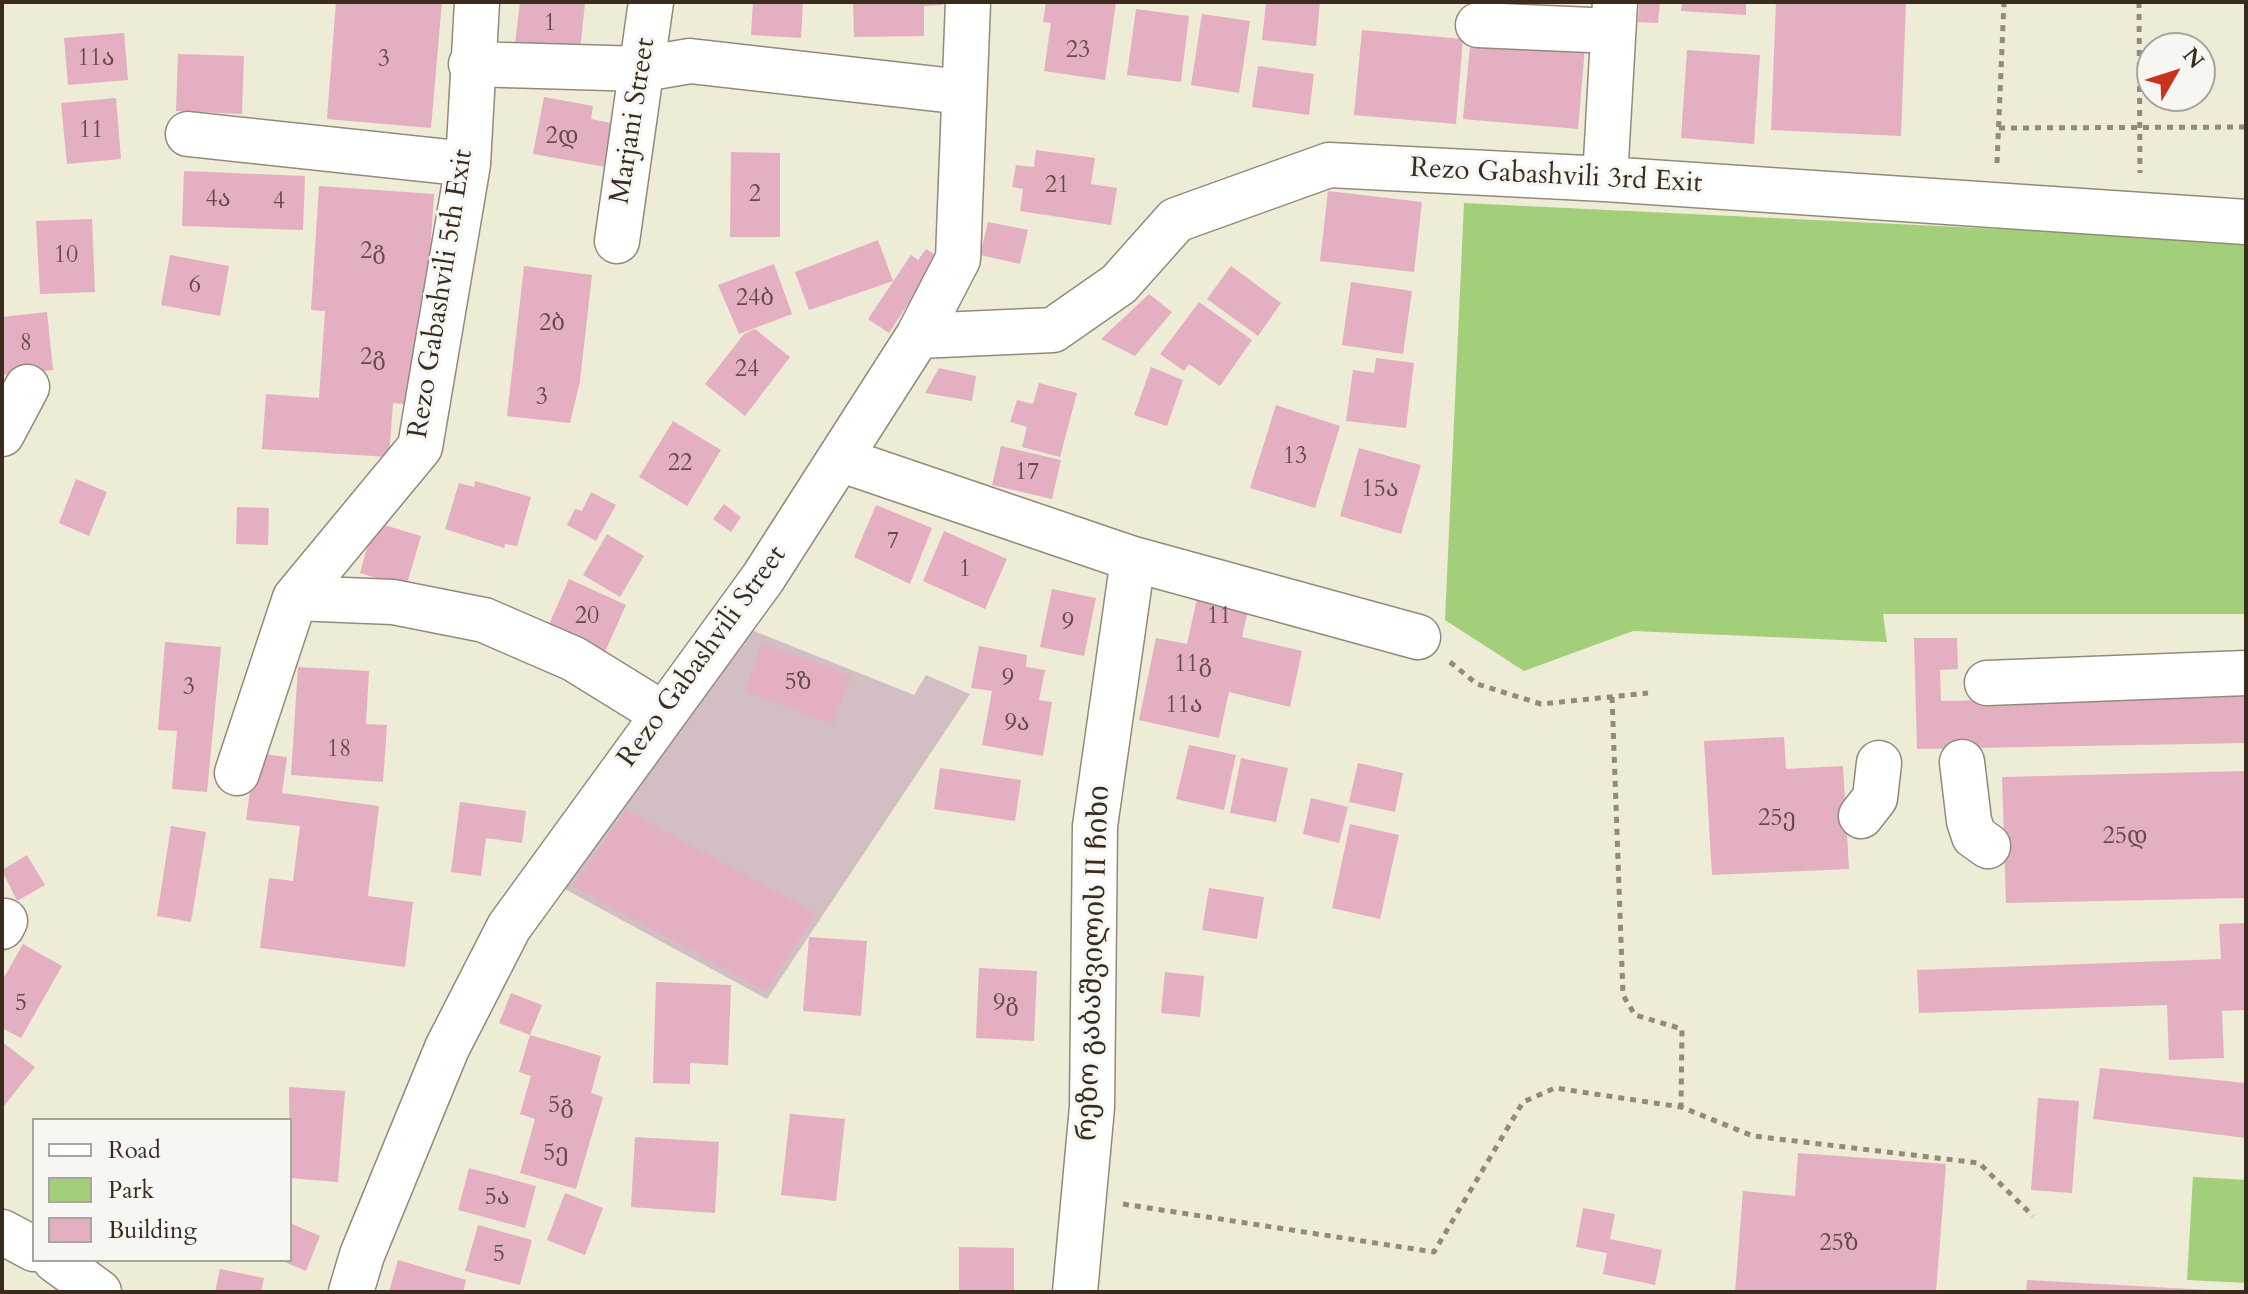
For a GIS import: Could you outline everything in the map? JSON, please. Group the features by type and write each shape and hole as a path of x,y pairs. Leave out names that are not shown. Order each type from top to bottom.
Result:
{"street":[{"name":"Rezo Gabashvili 5th Exit","path":"237,773 295,598 420,447 468,164 471,64 477,2"},
{"name":"Marjani Street","path":"617,241 651,2"},
{"name":"Rezo Gabashvili Street","path":"351,1292 362,1255 447,1048 509,927 763,578 842,460 918,336 958,259 968,2"},
{"path":"1478,25 1614,17 1605,179"},
{"path":"471,64 643,69 690,61 963,92"},
{"path":"188,134 468,164"},
{"name":"Rezo Gabashvili 3rd Exit","path":"918,336 1053,330 1119,284 1176,220 1329,165 1605,179 2246,222"},
{"path":"2,434 27,387"},
{"path":"842,460 1133,559 1418,637"},
{"name":"რეზო გაბაშვილის II ჩიხი","path":"1075,1292 1092,1107 1095,826 1133,559"},
{"path":"295,598 393,602 484,620 574,659 663,714"},
{"path":"1987,683 2246,673"},
{"path":"1962,762 1969,821 1974,836 1988,846"},
{"path":"1861,816 1875,798 1879,763"},
{"path":"2,1232 32,1248"},
{"path":"58,1262 99,1292"}],"path":[{"path":"1995,204 2004,2"},
{"path":"2139,2 2140,215"},
{"path":"1999,128 2246,127"},
{"path":"1418,637 1477,684 1541,704 1648,693"},
{"path":"1612,697 1623,995 1635,1015 1682,1029 1681,1107"},
{"path":"1083,1198 1434,1252 1523,1102 1555,1088 1681,1107 1753,1136 1979,1163 2033,1216"}],"shaded area":[{"path":"749,629 914,695 926,675 970,694 767,999 563,888"}],"green space":[{"path":"1464,203 2246,241 2246,614 1883,614 1887,642 1633,631 1524,671 1445,620"},
{"path":"2193,1177 2246,1180 2246,1283 2187,1280"}],"building":[{"path":"336,2 442,2 431,128 327,119"},
{"path":"520,2 585,3 580,50 515,44"},
{"path":"753,2 803,2 801,38 751,35"},
{"path":"853,2 942,2 943,5 924,6 924,36 854,37"},
{"path":"1046,2 1116,2 1105,80 1044,71 1051,23 1043,22"},
{"path":"1266,2 1320,2 1316,46 1262,40"},
{"path":"1639,2 1660,2 1658,23 1638,22"},
{"path":"1682,2 1746,2 1746,15 1681,11"},
{"path":"1776,2 1906,2 1901,136 1771,130"},
{"path":"1136,9 1189,16 1181,82 1127,75"},
{"path":"1202,14 1250,21 1239,93 1191,85"},
{"path":"1362,30 1463,39 1456,124 1354,115"},
{"path":"124,33 128,80 68,85 64,38"},
{"path":"1471,36 1585,47 1578,129 1463,119"},
{"path":"1687,50 1760,55 1754,144 1681,138"},
{"path":"178,54 244,56 242,114 176,111"},
{"path":"1258,66 1314,74 1309,115 1252,107"},
{"path":"544,97 593,106 591,119 621,125 617,169 533,154"},
{"path":"116,98 121,159 67,164 61,103"},
{"path":"1036,150 1095,158 1091,184 1117,188 1111,225 1020,211 1023,189 1012,187 1016,165 1034,167"},
{"path":"731,152 780,153 780,237 730,237"},
{"path":"184,171 305,176 303,230 182,226"},
{"path":"319,186 434,194 420,405 393,403 389,457 262,449 266,394 319,398 325,311 311,310"},
{"path":"1328,191 1422,202 1414,272 1320,261"},
{"path":"92,219 95,292 40,294 36,221"},
{"path":"988,222 1028,230 1020,264 980,255"},
{"path":"878,240 893,281 809,310 795,272"},
{"path":"926,249 939,257 889,333 868,319 911,255 918,260"},
{"path":"170,255 229,266 220,316 161,305"},
{"path":"774,264 792,314 739,334 718,285"},
{"path":"524,266 592,275 580,381 570,423 507,416"},
{"path":"1231,266 1281,303 1258,336 1207,299"},
{"path":"1351,282 1412,291 1403,354 1342,345"},
{"path":"1149,294 1172,312 1135,356 1101,339"},
{"path":"1199,302 1252,340 1220,386 1189,364 1184,371 1160,354"},
{"path":"47,312 53,370 2,375 2,317"},
{"path":"755,329 790,357 745,416 705,384 744,334"},
{"path":"1376,358 1414,363 1406,428 1346,421 1353,370 1374,373"},
{"path":"1151,367 1183,380 1167,426 1134,415"},
{"path":"939,368 976,376 972,401 925,393"},
{"path":"1039,383 1077,393 1060,457 1022,447 1027,427 1010,422 1017,400 1033,404"},
{"path":"1276,405 1340,426 1315,508 1250,488"},
{"path":"673,421 721,450 687,506 639,477"},
{"path":"1001,446 1061,460 1052,499 992,485"},
{"path":"1359,448 1421,465 1401,534 1340,516"},
{"path":"76,479 107,492 89,536 59,523"},
{"path":"475,481 531,497 517,546 505,544 504,548 445,529 459,483 474,487"},
{"path":"591,492 616,505 596,541 567,525 575,509 582,511"},
{"path":"724,504 741,517 731,532 713,519"},
{"path":"876,505 932,528 910,584 854,557"},
{"path":"237,507 269,508 268,545 236,544"},
{"path":"374,522 421,536 406,587 360,573"},
{"path":"944,531 1007,559 985,609 923,581"},
{"path":"607,534 644,556 620,597 583,575"},
{"path":"569,579 626,605 604,654 547,629"},
{"path":"1200,585 1251,596 1242,637 1302,651 1290,707 1229,692 1219,738 1139,720 1156,638 1187,644"},
{"path":"1052,589 1096,598 1084,656 1040,647"},
{"path":"1914,638 1957,638 1958,669 1940,670 1941,701 2246,696 2246,743 1917,749"},
{"path":"165,642 221,647 207,792 172,789 177,731 158,730"},
{"path":"762,643 851,676 833,724 745,691"},
{"path":"979,646 1027,655 1026,667 1045,670 1039,700 1052,702 1043,756 982,745 992,691 971,688"},
{"path":"298,667 369,671 366,724 387,725 383,782 291,775"},
{"path":"1784,737 1786,769 1843,766 1849,869 1712,875 1704,741"},
{"path":"1189,745 1236,755 1224,810 1176,799"},
{"path":"255,753 287,757 282,793 379,806 368,896 413,902 405,967 260,948 269,878 293,881 300,826 246,820"},
{"path":"1241,758 1288,768 1276,822 1230,813"},
{"path":"1358,763 1403,773 1395,812 1349,802"},
{"path":"940,768 1021,780 1015,821 934,809"},
{"path":"2246,771 2246,898 2006,903 2002,777"},
{"path":"1311,798 1348,807 1339,843 1303,834"},
{"path":"460,802 526,811 522,843 486,838 481,876 451,872"},
{"path":"626,810 815,913 766,991 573,886"},
{"path":"1350,824 1399,835 1380,919 1332,908"},
{"path":"171,826 206,832 191,922 157,916"},
{"path":"27,855 45,885 17,901 2,870"},
{"path":"1209,888 1264,897 1257,939 1202,930"},
{"path":"2246,923 2246,1010 2222,1011 2224,1058 2169,1060 2167,1005 1919,1013 1917,970 2221,959 2219,924"},
{"path":"809,937 867,941 861,1016 803,1011"},
{"path":"23,944 62,966 21,1038 2,1028 2,981"},
{"path":"979,968 1037,971 1034,1041 976,1038"},
{"path":"1165,972 1204,976 1200,1017 1161,1013"},
{"path":"656,982 731,985 728,1065 690,1063 690,1084 653,1083"},
{"path":"511,993 542,1005 530,1035 499,1023"},
{"path":"530,1035 601,1056 591,1093 603,1097 576,1189 520,1173 535,1119 520,1114 531,1076 519,1072"},
{"path":"2,1042 35,1067 4,1106 2,1104"},
{"path":"2100,1068 2246,1083 2246,1138 2093,1119"},
{"path":"289,1087 345,1091 338,1182 292,1178 292,1118 289,1118"},
{"path":"2038,1098 2079,1101 2072,1193 2031,1190"},
{"path":"790,1114 845,1119 836,1201 781,1195"},
{"path":"635,1137 719,1142 715,1213 631,1207"},
{"path":"1798,1153 1946,1164 1936,1292 1735,1292 1743,1191 1795,1196"},
{"path":"469,1168 536,1186 525,1228 458,1210"},
{"path":"565,1193 603,1208 585,1255 547,1240"},
{"path":"1583,1208 1615,1214 1610,1239 1662,1250 1655,1285 1603,1274 1607,1253 1576,1247"},
{"path":"292,1224 320,1236 306,1271 285,1262 292,1262"},
{"path":"478,1225 532,1240 520,1285 465,1271"},
{"path":"959,1247 1014,1248 1014,1292 959,1292"},
{"path":"398,1260 466,1280 463,1292 389,1292"},
{"path":"220,1269 264,1278 261,1292 215,1292"},
{"path":"2027,1280 2209,1290 2209,1292 2026,1292"}]}
